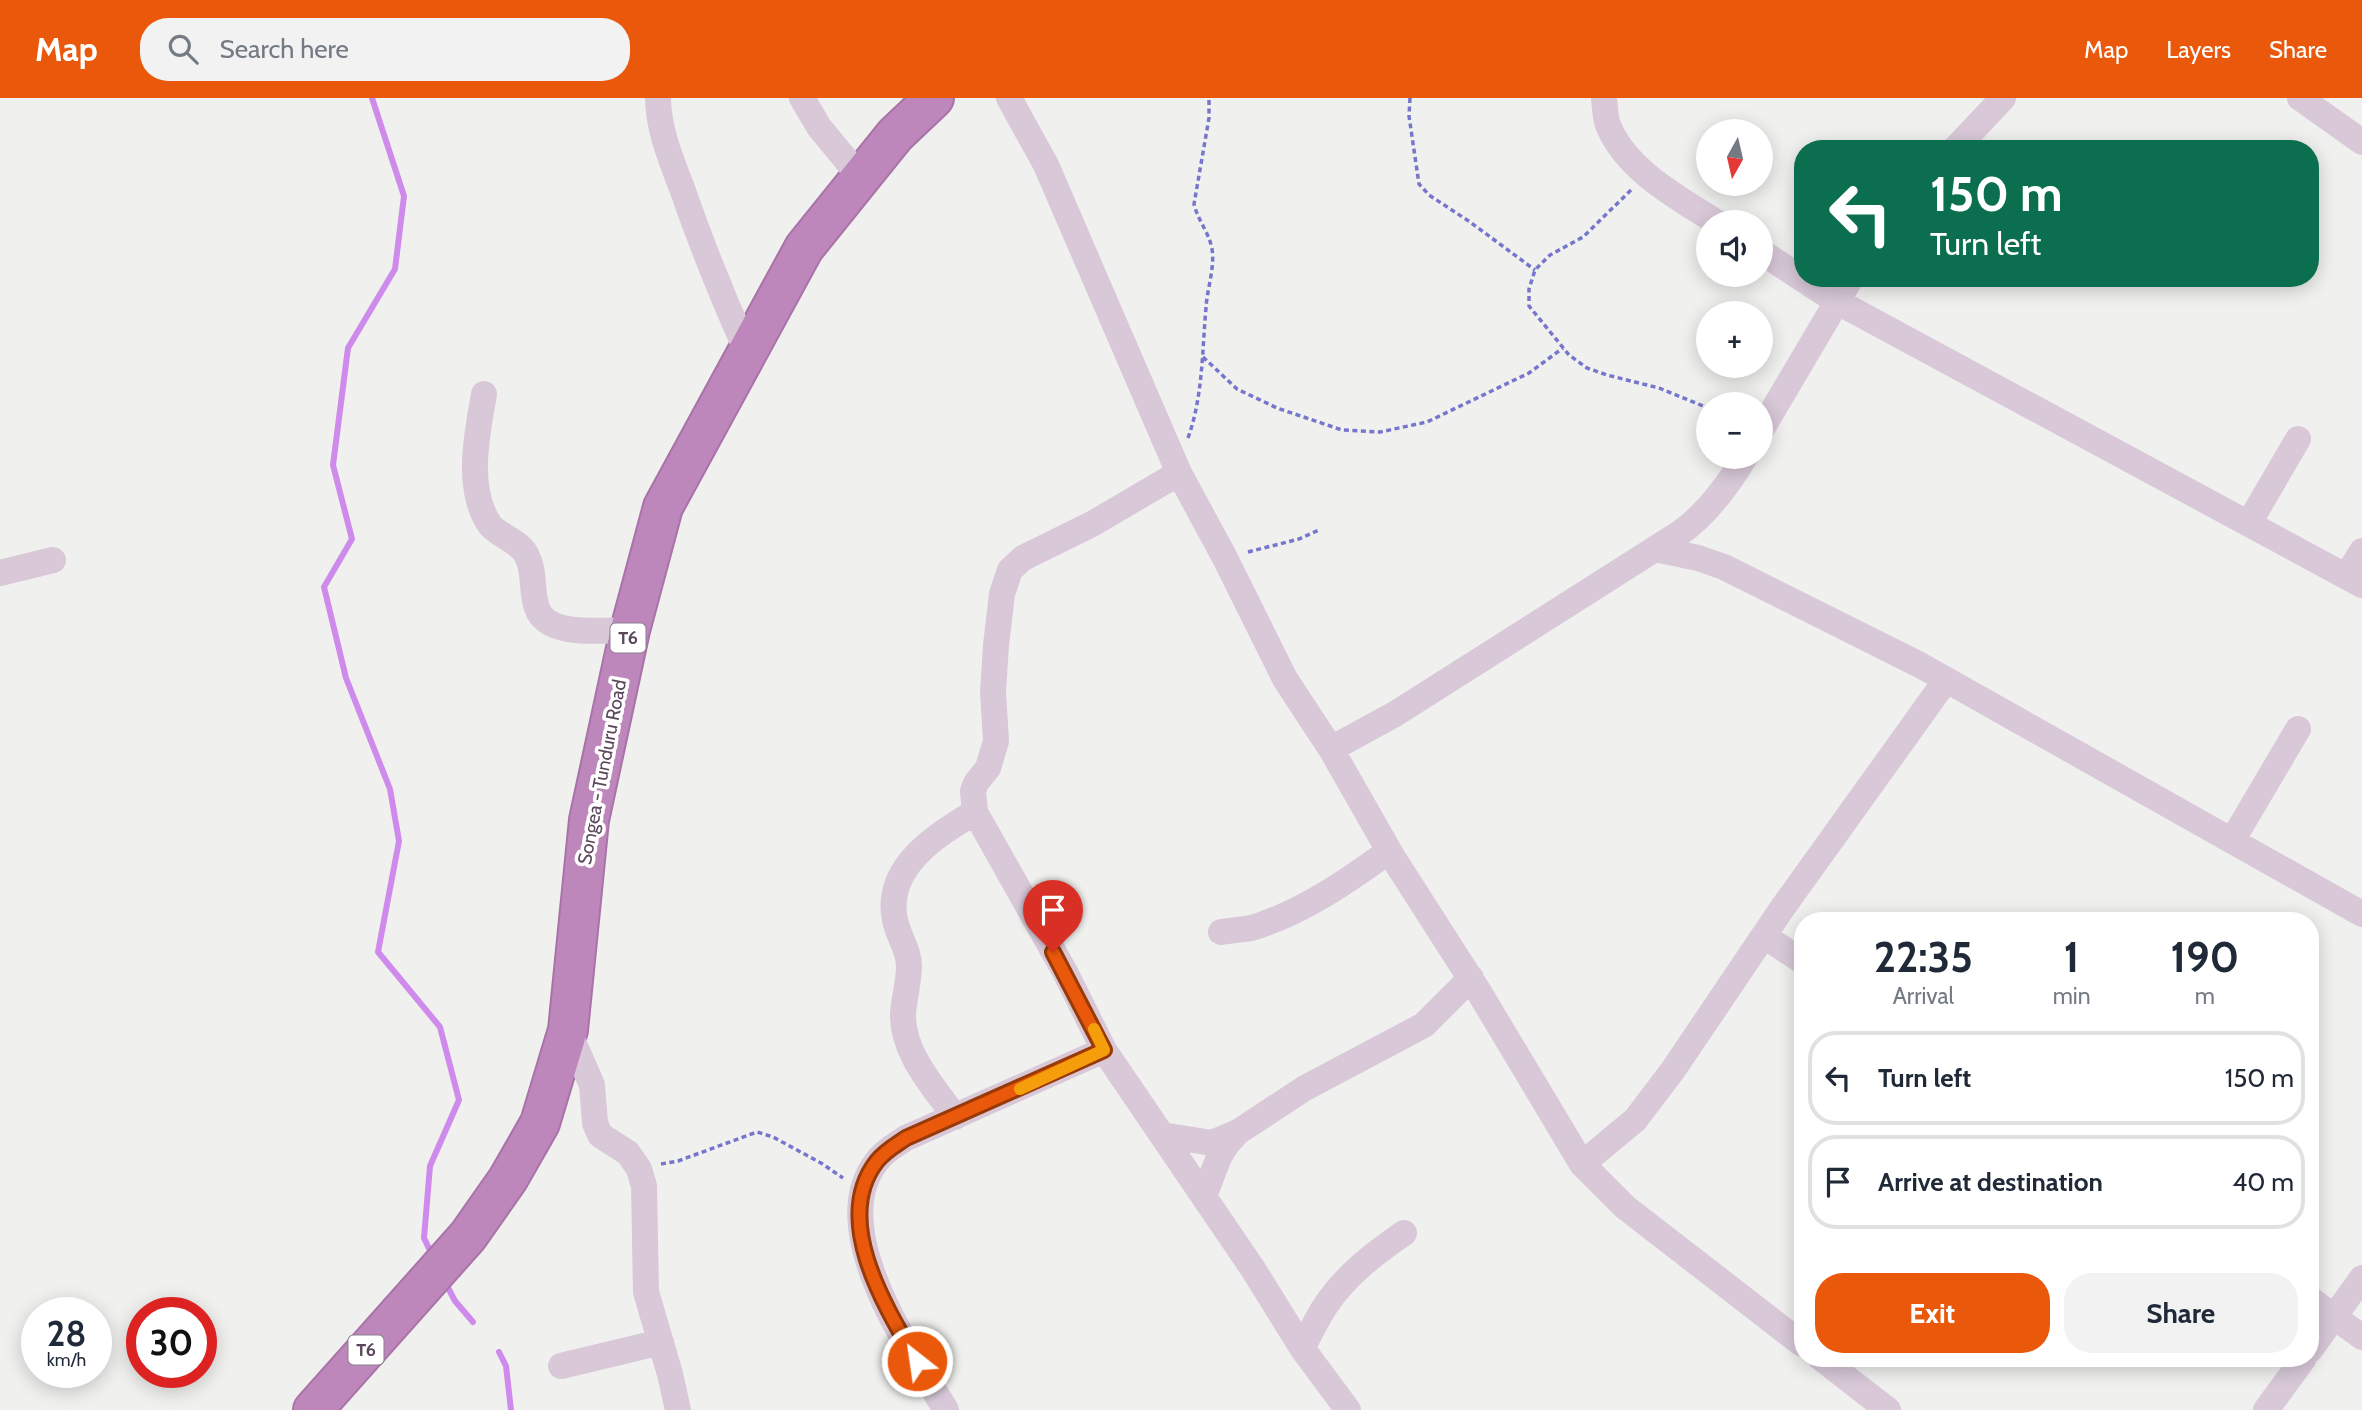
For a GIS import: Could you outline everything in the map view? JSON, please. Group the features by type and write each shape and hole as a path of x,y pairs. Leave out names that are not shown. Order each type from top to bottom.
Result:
{"highway":[{"name":"Songea - Tunduru Road","path":"313,1410 468,1237 508,1180 540,1123 568,1030 589,820 630,630 663,507 804,248 895,135 934,98"}],"street":[{"path":"658,98 669,154 697,235 747,351"},
{"path":"802,98 819,127 861,178"},
{"path":"1009,98 1046,165 1177,469 1285,679 1471,978 1581,1164 1625,1207 1794,1338"},
{"path":"1604,98 1607,123 1621,150 1660,186 1697,210"},
{"path":"1963,140 2003,98"},
{"path":"2300,98 2362,142"},
{"path":"1773,260 1794,273"},
{"path":"1815,287 1836,301 2354,580 2362,551"},
{"path":"1773,410 1845,287"},
{"path":"484,394 476,450 476,490 489,523 527,555 537,609 544,620 562,629 630,630"},
{"path":"2249,523 2298,439"},
{"path":"1177,469 1092,524 1023,558 1010,570 1002,594 996,645 993,692 996,741 988,768 976,783 972,802 975,812 1065,972 1104,1050 1273,1300 1302,1349 1348,1410"},
{"path":"1331,749 1395,714 1691,525 1736,469"},
{"path":"1705,510 1706,538 1724,567"},
{"path":"1655,549 1698,558 1724,567 1799,603 1946,680 2362,915"},
{"path":"0,573 53,560"},
{"path":"1581,1164 1635,1120 1673,1070 1781,910 1946,680"},
{"path":"2232,841 2298,729"},
{"path":"955,1117 913,1056 905,1033 903,1016 909,967 895,922 893,905 897,887 908,863 942,831 975,812"},
{"path":"1221,932 1256,927 1297,909 1327,894 1389,850"},
{"path":"1764,936 1794,956"},
{"path":"1162,1135 1212,1143 1238,1132 1298,1092 1424,1025 1471,978"},
{"path":"568,1030 592,1085 595,1123 600,1135 628,1153 639,1169 644,1186 646,1292 678,1410"},
{"path":"946,1410 880,1292 865,1254 859,1210 865,1182 875,1162 886,1150 906,1138 1104,1050"},
{"path":"1204,1196 1219,1157 1238,1132"},
{"path":"1302,1349 1326,1305 1348,1278 1376,1253 1404,1234"},
{"path":"2319,1337 2362,1278"},
{"path":"2319,1305 2362,1337"},
{"path":"561,1366 661,1342"},
{"path":"1833,1367 1888,1410"},
{"path":"2266,1410 2297,1367"}],"path":[{"path":"1177,469 1198,402 1213,257 1208,233 1196,216 1194,204 1207,135 1209,98"},
{"path":"1410,98 1409,116 1419,184 1429,195 1535,270"},
{"path":"1645,172 1606,217 1583,237 1550,255 1535,270 1529,289 1529,306 1569,355 1587,368 1607,376 1659,388 1696,403"},
{"path":"1203,356 1237,388 1277,408 1342,430 1380,432 1427,422 1529,373 1563,348"},
{"path":"1225,558 1299,539 1319,530"},
{"path":"639,1169 678,1161 757,1132 773,1137 831,1168 862,1196"}],"waterway":[{"path":"372,98 404,196 395,269 348,348 333,465 352,539 324,587 346,678 390,789 399,841 378,952 440,1027 459,1100 430,1166 424,1238 433,1257"},
{"path":"444,1280 455,1301 473,1322"},
{"path":"499,1352 506,1366 511,1410"}],"slow traffic":[{"path":"1020,1089 1104,1050 1094,1029"}],"route":[{"path":"917,1361 880,1292 865,1254 859,1210 865,1182 875,1162 886,1150 906,1138 1104,1050 1053,952"}]}
